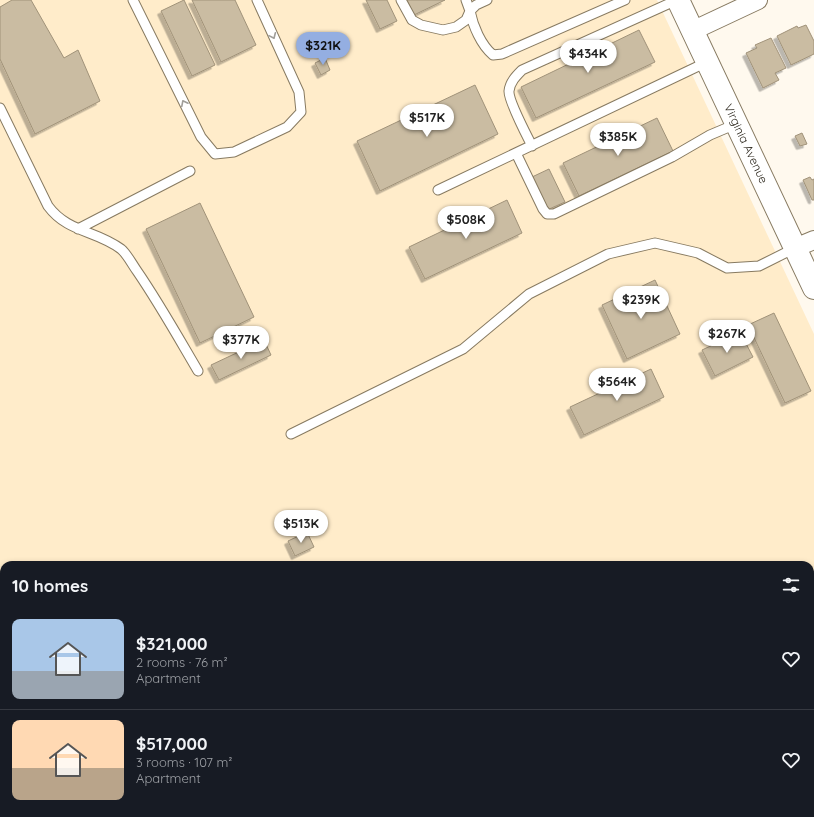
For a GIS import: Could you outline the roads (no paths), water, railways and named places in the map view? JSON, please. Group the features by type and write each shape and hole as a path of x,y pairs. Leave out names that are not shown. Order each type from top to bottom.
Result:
{"street":[{"name":"Virginia Avenue","path":"677,0 736,124 805,244 814,288"},
{"path":"692,31 758,0"}],"lane":[{"path":"133,0 201,137 215,154 234,152 287,127 302,112 299,92 257,0"},
{"path":"401,0 412,20 421,25 443,30 456,27 466,20 470,11 476,5 487,0"},
{"path":"466,0 472,20 486,49 493,56 502,54 625,0"},
{"path":"532,146 517,115 509,92 513,78 522,70 677,0"},
{"path":"438,190 707,62"},
{"path":"0,108 48,206 54,214 70,226 100,236 121,250 154,295 198,371"},
{"path":"516,153 543,209 547,214 554,214 672,157 710,135 736,124"},
{"path":"78,229 190,171"},
{"path":"291,434 463,349 529,294 608,254 655,243 698,253 727,268 759,266 805,244"}]}
